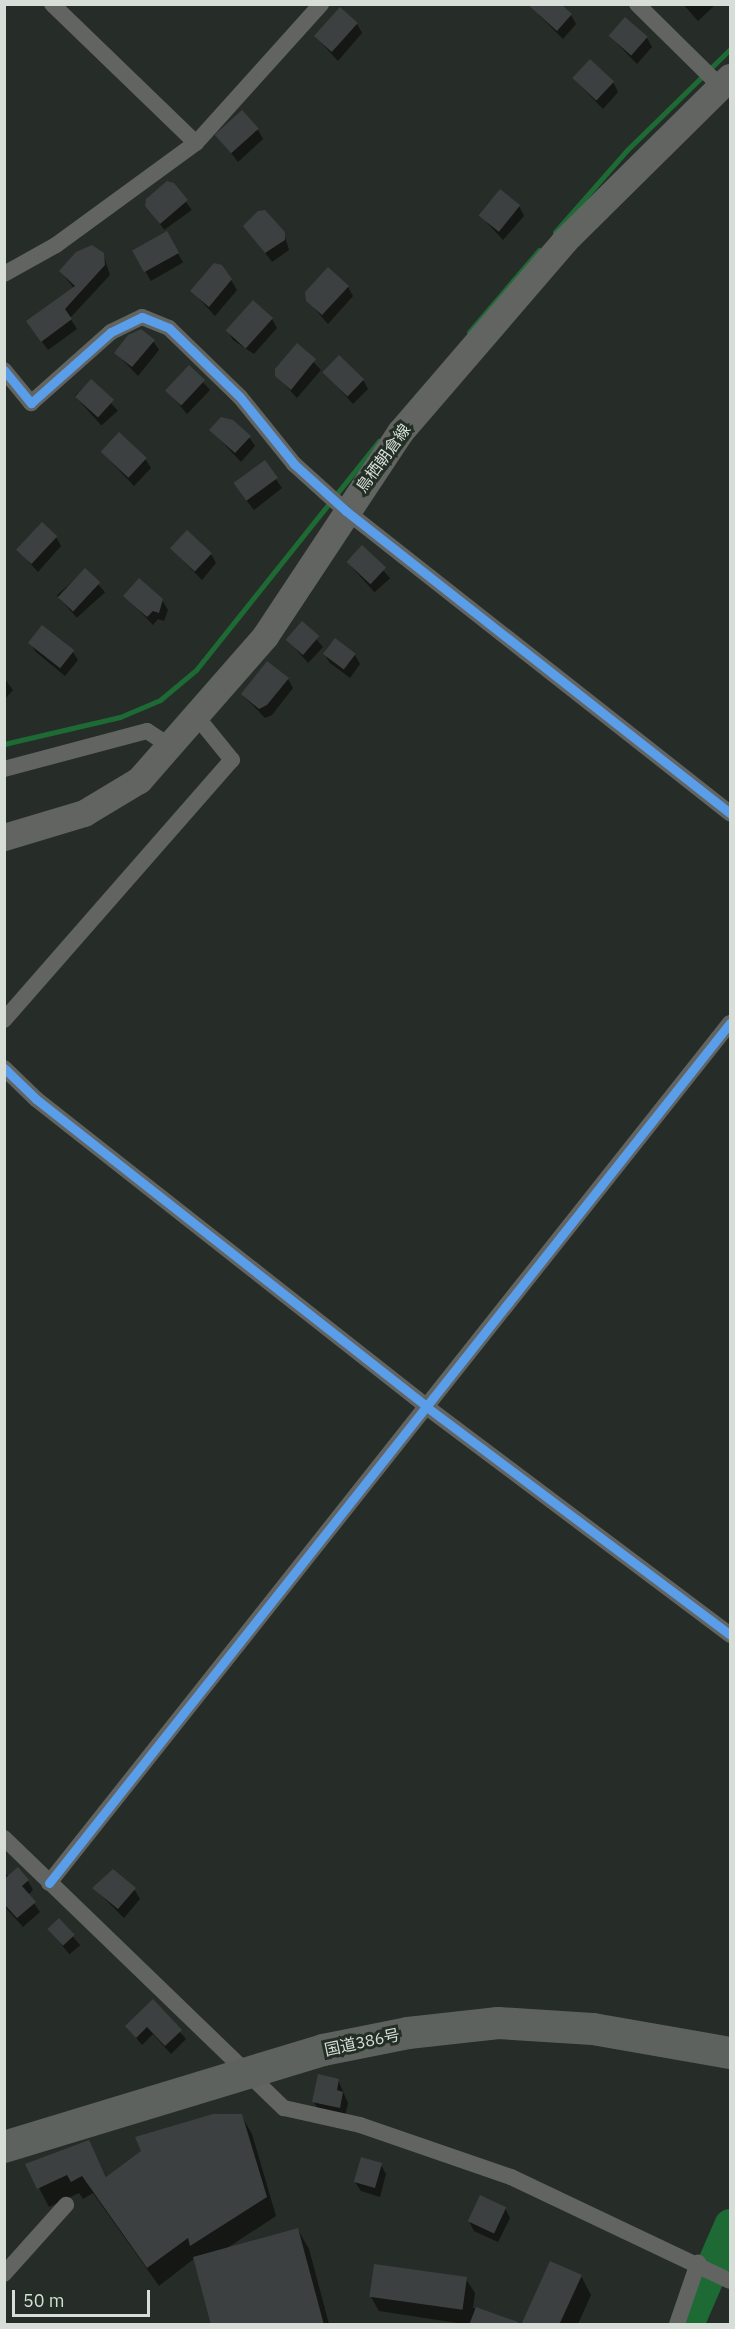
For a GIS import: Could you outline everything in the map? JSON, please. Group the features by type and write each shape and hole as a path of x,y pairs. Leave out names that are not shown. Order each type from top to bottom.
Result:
{"highway":[{"name":"国道386号","path":"4,2147 248,2075 323,2050 408,2033 498,2024 593,2029 730,2053"}],"main road":[{"name":"鳥栖朝倉線","path":"4,837 84,813 139,780 197,717 265,636 345,511 400,432 564,241 720,84"}],"street":[{"path":"52,4 196,143"},
{"path":"4,274 56,245 196,143 321,4"},
{"path":"637,4 720,84"},
{"path":"4,370 31,403 111,332 142,317 169,327 240,397 294,464 345,511 730,813"},
{"path":"4,1020 232,760 197,717"},
{"path":"4,769 147,731 170,746"},
{"path":"49,1883 428,1408 730,1023"},
{"path":"4,1068 36,1099 428,1408 730,1635"},
{"path":"4,1838 284,2108 360,2125 511,2177 698,2263 730,2281"},
{"path":"4,2274 66,2205"},
{"path":"677,2325 698,2263"}],"building":[{"path":"527,4 561,4 572,14 557,31"},
{"path":"340,7 358,23 332,52 314,36"},
{"path":"625,17 648,37 631,56 609,36"},
{"path":"590,59 614,82 596,101 572,78"},
{"path":"242,110 259,129 231,153 215,135"},
{"path":"167,181 174,183 188,200 160,224 145,206 146,199"},
{"path":"500,189 520,205 499,232 479,215"},
{"path":"265,210 285,232 285,240 265,253 243,226 258,211"},
{"path":"167,231 179,253 144,272 132,250"},
{"path":"92,245 104,253 105,265 65,309 72,319 41,342 26,321 75,286 59,271 76,252"},
{"path":"214,263 222,265 232,279 209,307 190,291"},
{"path":"328,267 349,286 322,315 306,301 305,292"},
{"path":"253,300 273,318 246,349 226,330"},
{"path":"141,329 155,340 132,367 114,353 128,335"},
{"path":"297,343 316,359 291,390 275,376 275,369"},
{"path":"339,355 364,379 348,397 322,372"},
{"path":"189,365 205,380 181,406 165,391"},
{"path":"91,379 114,400 98,418 75,397"},
{"path":"221,417 233,420 251,436 235,453 209,430"},
{"path":"119,432 147,458 128,478 101,452"},
{"path":"265,460 278,478 246,501 233,483"},
{"path":"42,522 57,536 31,564 16,550"},
{"path":"187,530 212,553 195,571 170,548"},
{"path":"362,545 386,568 370,584 346,562"},
{"path":"85,568 100,582 73,612 58,597"},
{"path":"139,578 163,599 159,613 153,611 147,617 123,596"},
{"path":"302,621 319,636 303,655 286,640"},
{"path":"42,625 74,650 60,668 28,643"},
{"path":"335,638 356,654 344,670 323,654"},
{"path":"267,661 289,678 267,705 259,709 241,694"},
{"path":"18,1867 29,1880 22,1886 36,1902 17,1918 4,1904 4,1879"},
{"path":"113,1869 136,1888 118,1909 92,1888"},
{"path":"59,1918 75,1935 63,1946 47,1929"},
{"path":"153,1999 182,2030 165,2046 147,2027 136,2038 125,2026"},
{"path":"318,2074 339,2079 337,2090 343,2092 340,2108 312,2102"},
{"path":"213,2114 242,2114 267,2197 190,2246 188,2238 147,2268 82,2176 71,2182 67,2175 37,2189 25,2164 89,2140 106,2177 141,2151 135,2137"},
{"path":"361,2157 382,2163 375,2188 354,2182"},
{"path":"480,2195 506,2207 494,2234 468,2221"},
{"path":"298,2228 324,2325 211,2325 193,2257"},
{"path":"550,2261 582,2275 559,2325 521,2325"},
{"path":"374,2264 467,2277 462,2310 369,2297"},
{"path":"476,2307 518,2322 518,2325 469,2325"}],"waterway":[{"path":"555,232 627,150 730,49"},
{"path":"469,332 539,250"},
{"path":"4,744 120,717 160,700 196,670 379,441"},
{"path":"687,2324 730,2225"}],"cycle path":[{"path":"4,370 31,403 111,332 142,317 169,328 240,397 294,464 346,511 730,813"},
{"path":"49,1883 730,1023"},
{"path":"4,1068 36,1099 428,1408 730,1635"}]}
